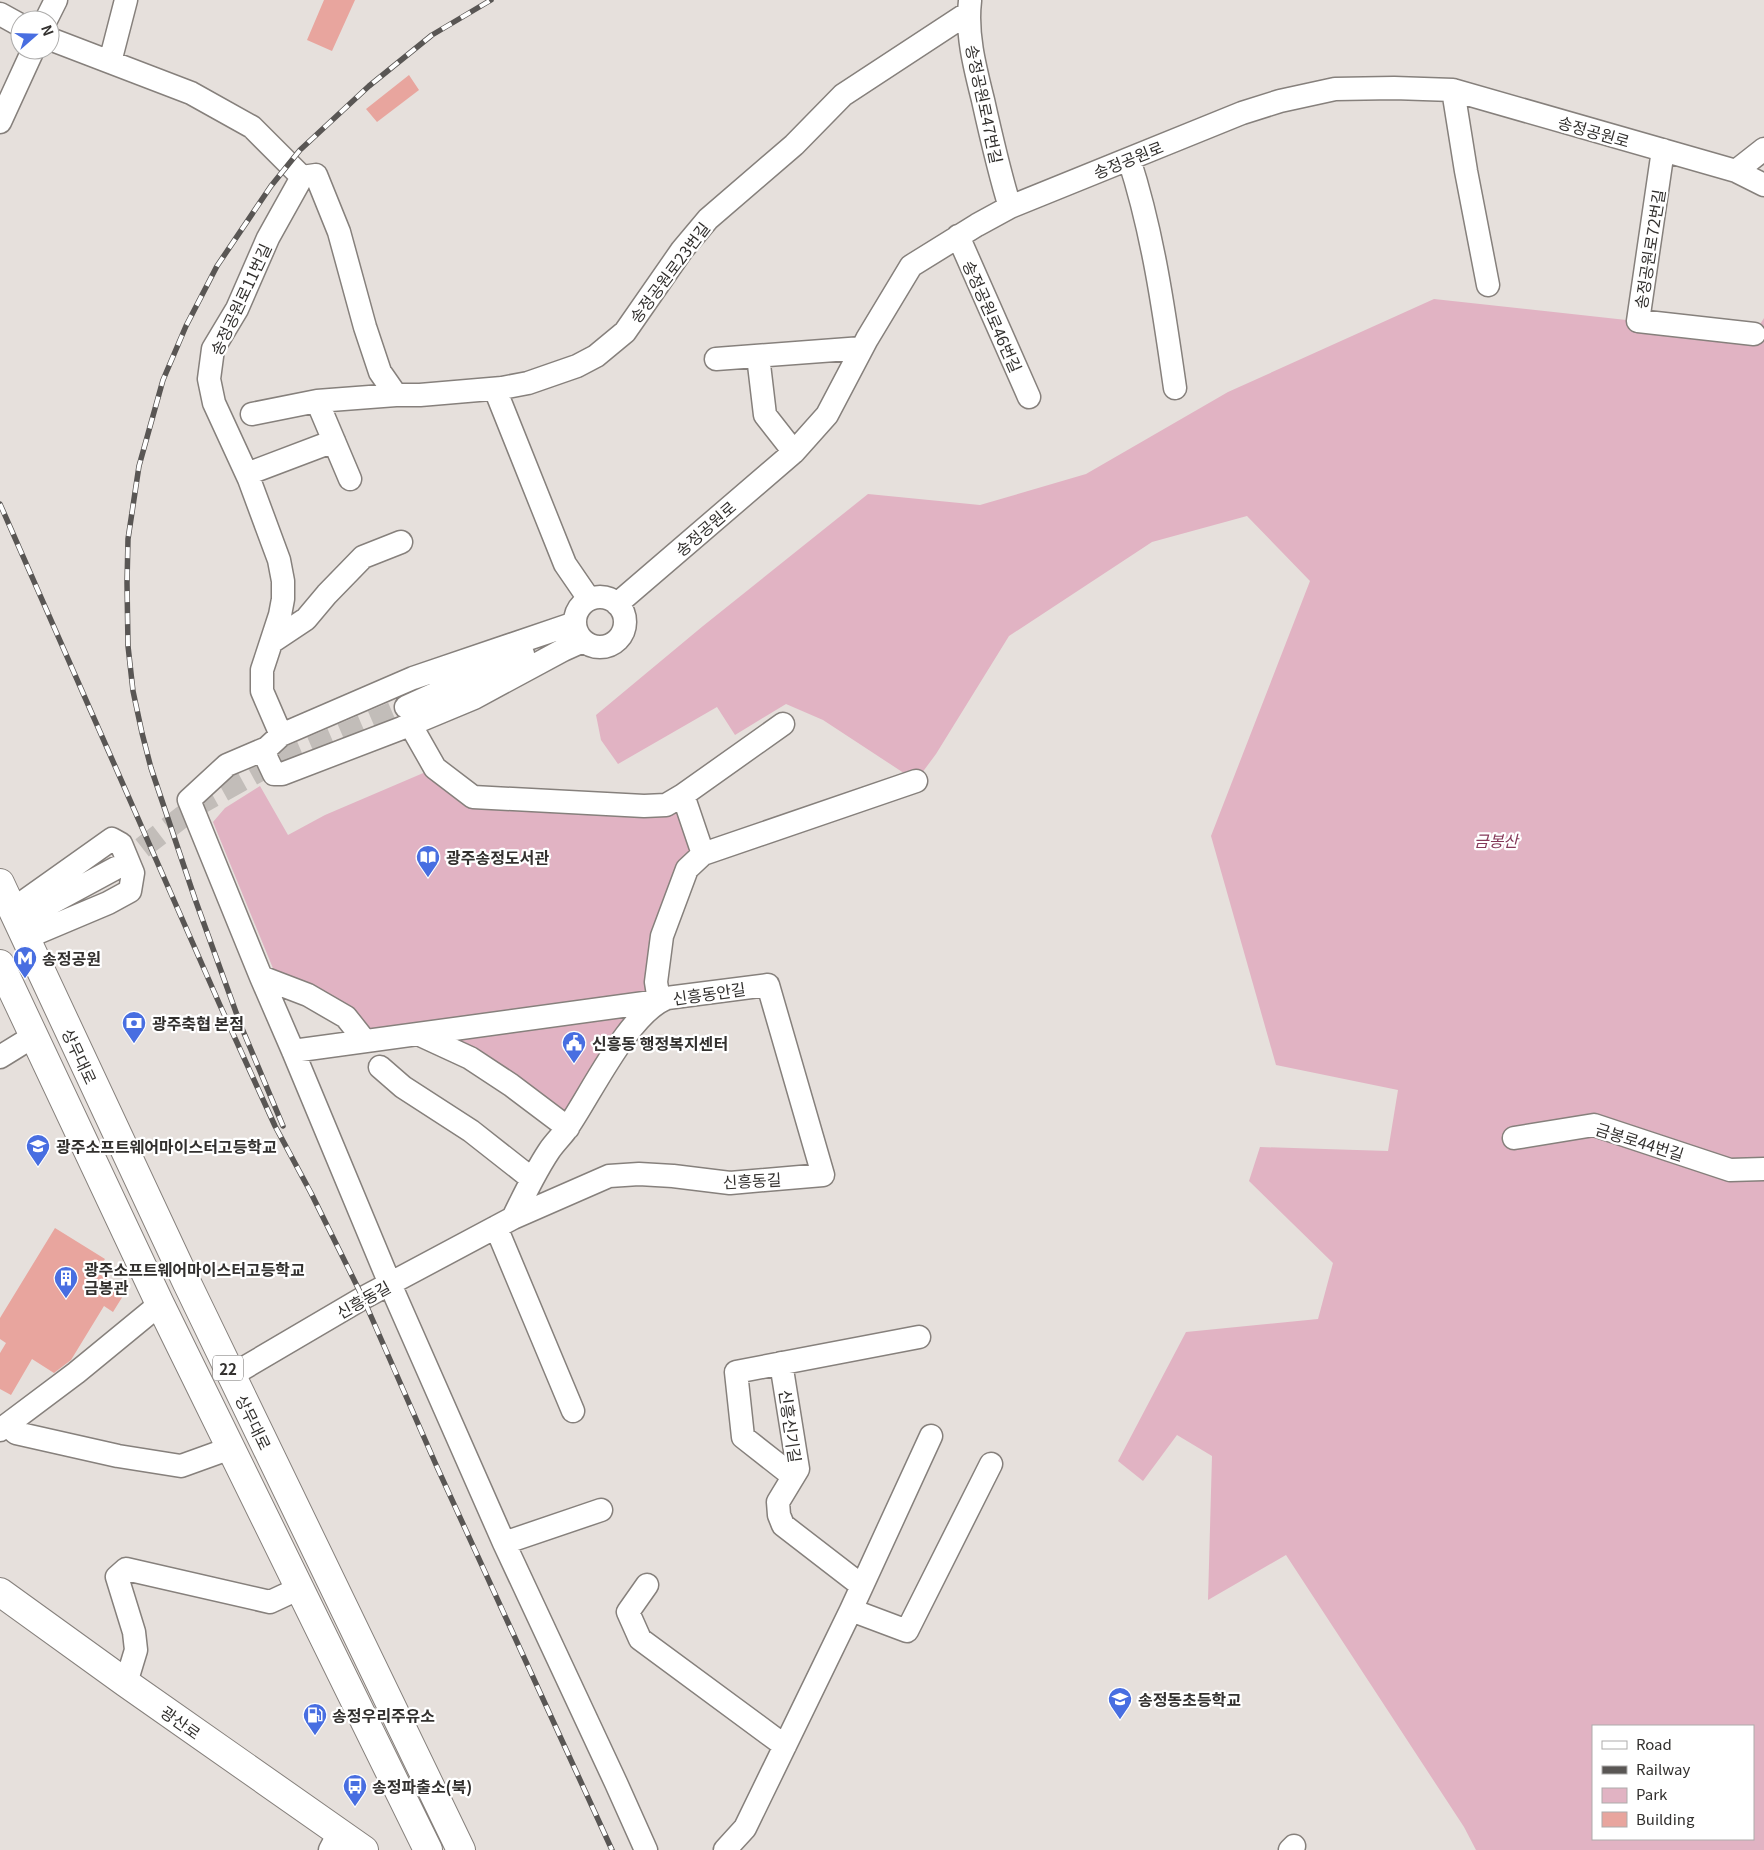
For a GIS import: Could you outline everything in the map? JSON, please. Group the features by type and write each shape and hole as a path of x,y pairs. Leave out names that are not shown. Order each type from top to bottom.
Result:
{"main road":[{"name":"상무대로","path":"0,883 187,1283 461,1850"},
{"name":"상무대로","path":"0,964 160,1304 428,1850"},
{"name":"광산로","path":"0,1592 126,1683 334,1841 364,1850"}],"street":[{"path":"110,62 126,0"},
{"name":"송정공원로23번길","path":"252,414 317,401 495,389 528,383 577,366 609,346 625,332 682,250 708,219 794,144 843,95 969,6"},
{"name":"송정공원로47번길","path":"969,6 972,54 999,171 1010,208"},
{"path":"60,43 191,93 252,127 302,178 316,175 339,232 365,327 380,372 396,395"},
{"path":"0,122 28,60"},
{"name":"송정공원로","path":"617,604 794,452 827,415 862,348 911,266 958,236 1010,208 1242,113 1280,101 1335,89 1453,90 1736,171 1764,185"},
{"path":"1453,90 1466,171 1488,285"},
{"path":"1736,171 1764,149"},
{"name":"송정공원로72번길","path":"1664,150 1638,321 1754,334"},
{"path":"1129,159 1140,190 1155,260 1175,388"},
{"name":"송정공원로11번길","path":"302,178 268,238 237,309 213,349 209,379 214,403 247,474 279,560 283,581 283,599 273,641 262,670 262,691 274,742 266,757 274,774 282,774 408,716"},
{"name":"송정공원로46번길","path":"958,236 1028,396"},
{"path":"716,359 862,348"},
{"path":"758,356 765,415 794,452"},
{"path":"495,389 564,564 589,599"},
{"path":"317,401 350,478"},
{"path":"247,474 334,441"},
{"path":"273,641 306,619 363,557 401,542"},
{"path":"598,596 606,597 617,604 624,614 625,622 620,638 614,643 598,648 590,646 578,632 577,610 582,603 598,596"},
{"path":"578,632 562,650 474,698 408,716 435,768 473,797 644,806 666,805 783,724"},
{"path":"578,632 413,678 227,765 189,800 260,977 293,1051 390,1284 504,1543 646,1850"},
{"path":"293,1051 659,1001 656,982 662,936 687,869 703,854 916,781"},
{"path":"683,795 703,854"},
{"path":"112,839 121,844 133,873 130,890 108,903 18,923 112,839"},
{"path":"18,923 116,868"},
{"path":"260,977 308,995 346,1017 365,1041"},
{"name":"신흥동안길","path":"505,1223 550,1150 568,1128 628,1031 659,1001 667,998 768,985"},
{"name":"신흥동길","path":"232,1375 390,1284 505,1223 597,1181 623,1174 673,1176 730,1183 823,1175 768,985"},
{"path":"418,1034 470,1058 511,1085 568,1128"},
{"path":"0,1057 34,1036"},
{"path":"380,1067 403,1087 471,1131 532,1179"},
{"name":"금봉로44번길","path":"1514,1138 1594,1125 1730,1170 1764,1169"},
{"path":"505,1223 573,1411"},
{"path":"3,1428 76,1373 160,1304"},
{"path":"798,1469 785,1470 743,1437 736,1372 920,1337"},
{"name":"신흥신기길","path":"782,1363 798,1469 778,1502 779,1516 783,1525 862,1586"},
{"path":"3,1428 16,1433 118,1456 180,1466 231,1448"},
{"path":"725,1850 745,1828 851,1610 931,1436"},
{"path":"851,1610 907,1632 991,1464"},
{"path":"504,1543 601,1510"},
{"path":"126,1683 136,1650 134,1632 117,1577 126,1569 270,1602 300,1588"},
{"path":"647,1585 628,1612 640,1639 785,1746"}],"green space":[{"name":"금봉산","path":"1434,299 1754,334 1764,318 1764,1850 1476,1850 1464,1827 1286,1555 1208,1600 1212,1456 1177,1435 1143,1481 1118,1461 1186,1332 1318,1319 1333,1263 1249,1181 1260,1147 1388,1151 1398,1090 1276,1065 1211,836 1310,581 1247,516 1152,542 1009,636 936,754 916,781 823,720 786,704 735,735 717,707 618,764 601,740 596,715 703,626 868,494 980,505 1086,474 1228,392"},
{"path":"435,768 473,797 683,795 703,854 656,982 568,1128 418,1034 365,1041 279,983 213,822 225,808 260,786 288,835 325,815"}],"building":[{"path":"324,0 355,0 332,51 307,40"},
{"path":"409,75 419,90 377,122 366,109"},
{"name":"광주소프트웨어마이스터고등학교 금봉관","path":"55,1228 105,1259 96,1272 126,1291 113,1312 104,1306 71,1360 54,1373 32,1359 11,1395 0,1389 0,1353 6,1343 0,1339 0,1318"}],"tunnel":[{"path":"116,868 199,804 266,767 406,707"}],"railway":[{"path":"283,1126 241,1026 195,899 151,768 142,733 133,691 128,646 127,583 128,539 139,466 163,380 186,326 217,266 271,186 300,150 369,86 432,35 491,0"},
{"path":"0,504 219,1003 275,1126 311,1193 363,1298 437,1467 612,1850"}],"place":[{"name":"광주송정도서관","path":"428,878"},
{"name":"송정공원","path":"25,979"},
{"name":"광주축협 본점","path":"134,1044"},
{"name":"신흥동 행정복지센터","path":"574,1064"},
{"name":"광주소프트웨어마이스터고등학교","path":"38,1167"},
{"name":"광주소프트웨어마이스터고등학교 금봉관","path":"66,1299"},
{"name":"송정동초등학교","path":"1120,1720"},
{"name":"송정우리주유소","path":"315,1736"},
{"name":"송정파출소(북)","path":"355,1807"}]}
